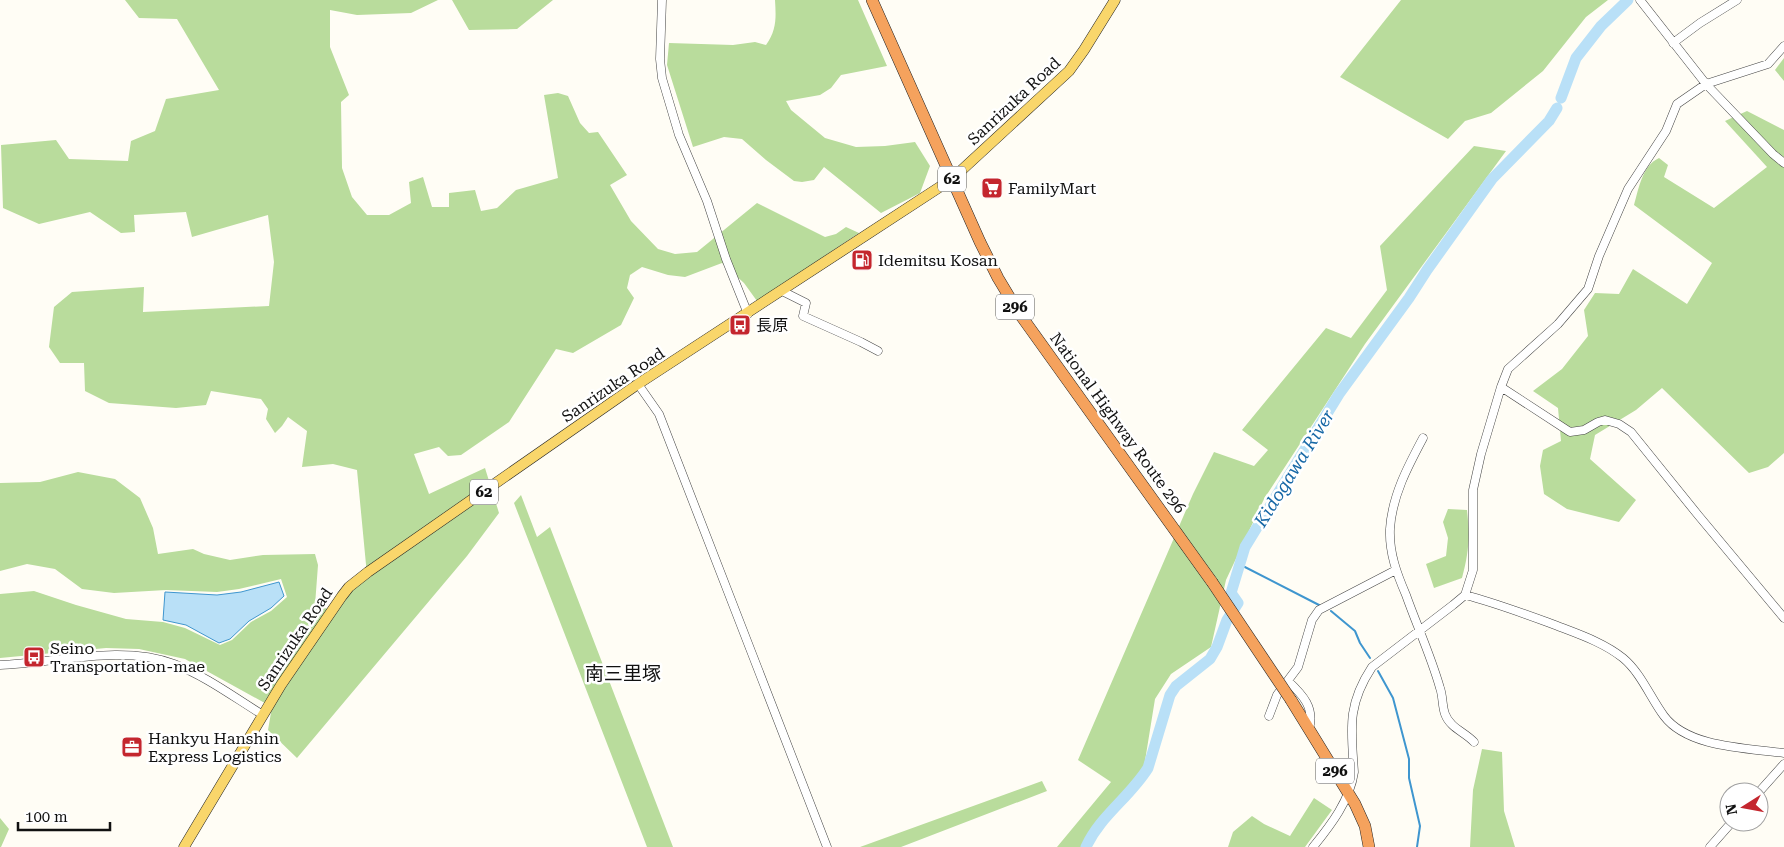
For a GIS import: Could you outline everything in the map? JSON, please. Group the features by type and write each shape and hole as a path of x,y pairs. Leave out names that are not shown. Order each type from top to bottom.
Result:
{"highway":[{"name":"National Highway Route 296","path":"872,0 980,242 998,278 1019,313 1212,582 1291,700 1360,813 1365,826 1369,847"}],"main road":[{"name":"Sanrizuka Road","path":"184,847 281,685 349,587 638,384 748,314 952,179 1069,71 1115,0"}],"street":[{"path":"662,0 660,59 662,78 679,135 707,201 726,259 748,314"},
{"path":"1640,0 1706,84 1773,154 1784,163"},
{"path":"1673,43 1700,23 1737,0"},
{"path":"1313,847 1341,808 1349,793 1354,772 1350,724 1353,706 1358,692 1372,667 1465,595 1473,570 1473,490 1481,454 1508,369 1558,324 1588,289 1599,256 1625,196 1666,131 1677,104 1706,84 1768,64 1784,46"},
{"path":"782,291 806,303 803,316 878,351"},
{"path":"638,384 658,414 827,847"},
{"path":"1501,387 1570,432 1584,430 1605,420 1619,424 1631,432 1784,618"},
{"path":"1423,438 1407,469 1392,509 1390,548 1396,570 1441,689 1445,714 1458,731 1474,742"},
{"path":"1269,716 1277,695 1301,661 1312,620 1319,610 1396,570"},
{"path":"1465,595 1497,603 1584,636 1615,652 1632,666 1664,716 1674,727 1696,738 1716,743 1784,753"},
{"path":"0,664 40,663 112,655 143,656 174,664 193,673 263,715"},
{"path":"1288,681 1301,693 1310,709 1312,719 1309,729"},
{"path":"1768,782 1784,764"},
{"path":"1710,847 1723,832"}],"green space":[{"path":"125,0 438,0 411,13 357,15 330,10 330,47 349,95 341,102 342,168 352,197 367,215 389,215 411,203 409,182 423,177 432,207 449,207 449,193 475,190 481,211 497,208 516,190 558,178 544,95 558,93 568,96 580,123 589,133 598,132 627,175 610,185 631,221 658,249 675,254 697,252 757,203 825,237 836,234 846,227 859,233 757,301 744,283 722,263 685,277 668,275 642,267 630,275 627,288 634,298 621,325 573,353 556,349 509,422 461,455 448,456 439,447 414,454 429,494 485,468 499,513 467,556 297,758 268,730 272,707 185,659 139,649 106,648 0,658 0,594 34,591 126,619 163,622 185,628 220,645 232,640 251,622 271,611 287,597 281,579 217,592 166,590 114,593 82,589 55,569 27,564 0,571 0,483 40,482 78,472 115,479 140,498 153,528 158,554 193,549 204,554 230,560 263,555 315,554 318,565 315,605 328,609 367,575 357,470 333,464 302,467 307,431 288,417 275,433 266,419 268,409 261,399 211,391 206,405 176,408 109,403 85,391 84,363 60,363 49,347 54,307 72,292 144,287 143,312 269,306 274,262 268,215 192,237 186,212 134,215 135,232 121,233 90,212 39,224 3,208 1,145 56,140 69,159 128,161 131,141 155,131 166,99 219,90 177,19 139,18"},
{"path":"452,0 553,0 517,29 469,30"},
{"path":"775,0 858,0 887,66 841,75 831,88 820,95 786,101 791,110 825,138 856,147 915,142 930,166 920,193 881,213 824,167 814,180 794,181 742,139 724,137 693,147 667,65 669,43 733,45 755,42 766,45 774,29"},
{"path":"1401,0 1608,0 1586,17 1543,71 1491,113 1465,121 1448,139 1340,77"},
{"path":"1784,58 1784,81 1775,70"},
{"path":"1747,111 1784,130 1784,453 1768,467 1749,473 1662,388 1636,410 1595,435 1590,459 1636,500 1619,522 1567,509 1544,494 1540,466 1543,450 1561,441 1558,408 1533,391 1562,369 1588,336 1584,310 1595,293 1619,294 1633,269 1687,304 1712,263 1634,205 1640,185 1649,166 1659,158 1668,165 1664,177 1714,208 1767,167 1725,121"},
{"path":"1474,146 1506,151 1365,344 1264,499 1226,580 1211,647 1171,674 1155,699 1144,767 1097,823 1082,847 1057,847 1111,782 1078,760 1193,494 1214,452 1254,466 1268,450 1242,430 1326,328 1351,338 1387,290 1380,246"},
{"path":"521,495 537,537 550,527 673,847 647,847 514,503"},
{"path":"1448,509 1467,510 1469,537 1466,560 1462,578 1434,588 1426,564 1446,556 1448,538 1443,522"},
{"path":"1482,749 1502,752 1504,811 1515,847 1470,847 1473,790"},
{"path":"1042,781 1047,791 901,847 860,847"},
{"path":"1314,798 1332,810 1305,847 1228,847 1233,832 1252,816 1290,836"},
{"path":"0,818 9,829 1,847 0,847"}],"water":[{"path":"279,582 284,596 271,608 249,621 230,639 219,643 186,625 163,620 165,592 217,595 241,592"}],"waterway":[{"name":"Kidogawa River","path":"1561,98 1576,58 1601,26 1628,0"},
{"name":"Kidogawa River","path":"1086,847 1099,826 1148,768 1170,695 1176,686 1210,659 1217,647 1227,620 1238,603 1231,593 1245,547 1339,394 1492,179 1549,121 1557,108"},
{"path":"1239,564 1319,605"},
{"path":"1331,611 1355,631 1370,658"},
{"path":"1378,671 1393,698 1409,759 1409,778 1420,826 1417,847"}],"place":[{"name":"FamilyMart","path":"992,188"},
{"name":"Idemitsu Kosan","path":"862,260"},
{"name":"長原","path":"740,325"},
{"name":"Seino Transportation-mae","path":"34,657"},
{"name":"Hankyu Hanshin Express Logistics","path":"132,747"}],"district":[{"name":"南三里塚","path":"623,673"}]}
